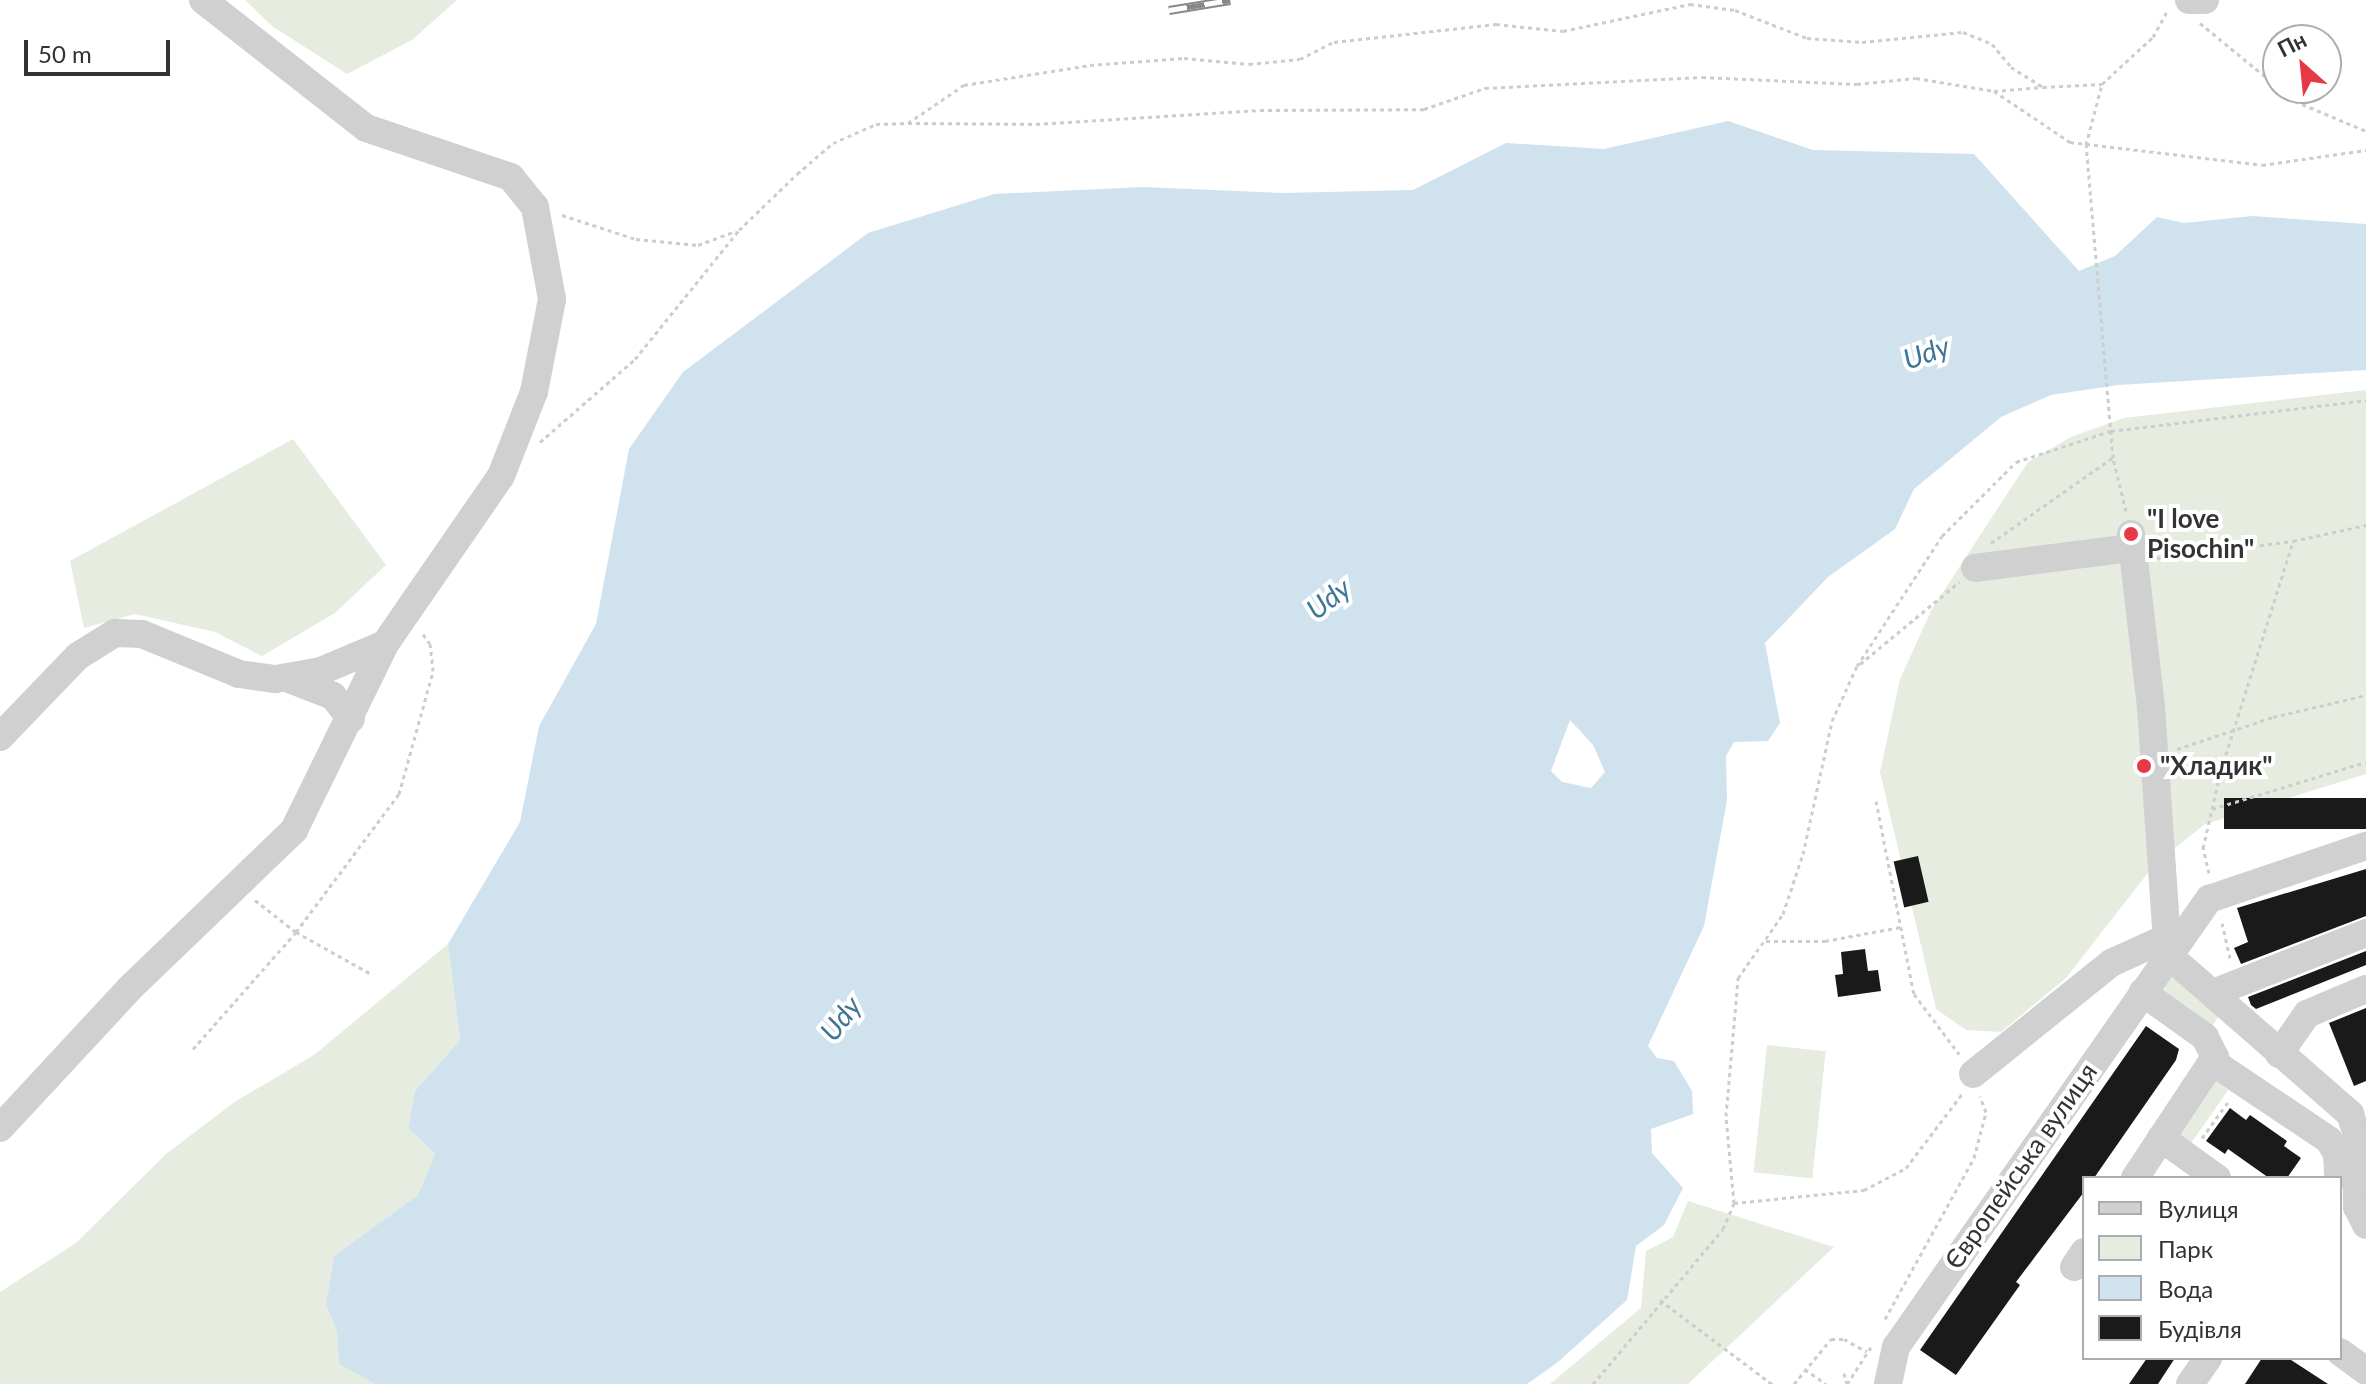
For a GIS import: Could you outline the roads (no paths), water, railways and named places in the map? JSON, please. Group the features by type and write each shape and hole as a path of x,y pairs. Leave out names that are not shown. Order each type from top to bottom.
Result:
{"street":[{"path":"0,1128 130,988 239,888 294,830 351,719 385,644 501,476 534,392 552,299 535,207 511,177 366,128 203,0"},
{"path":"1975,568 2132,548 2155,756 2166,947 2279,1054 2350,1114 2356,1131 2349,1167 2355,1218"},
{"path":"0,737 78,656 115,633 142,634 239,674 289,679 333,696 351,719"},
{"path":"289,679 385,644"},
{"name":"Європейська вулиця","path":"1888,1384 1896,1347 2142,992 2166,947 2209,899 2366,846"},
{"path":"2213,993 2366,933"},
{"path":"1973,1074 2111,963 2166,947"},
{"path":"2279,1054 2307,1014 2366,989"},
{"path":"2142,992 2205,1037 2214,1063 2329,1140 2349,1167"},
{"path":"2141,1176 2161,1138 2214,1063"},
{"path":"2161,1138 2214,1176"},
{"path":"2342,1353 2366,1371"},
{"path":"2190,1384 2207,1360"}],"water":[{"name":"Udy","path":"1728,121 1813,150 1974,154 2079,271 2115,256 2157,217 2184,223 2252,216 2366,224 2366,370 2118,385 2051,395 2001,417 1914,489 1895,529 1828,577 1765,643 1780,723 1768,741 1734,742 1726,756 1727,800 1704,926 1648,1046 1657,1058 1674,1061 1692,1091 1693,1114 1651,1129 1652,1153 1683,1188 1664,1225 1636,1246 1627,1300 1558,1362 1527,1384 375,1384 339,1364 337,1332 326,1304 334,1256 418,1195 435,1154 408,1128 415,1091 460,1040 448,944 520,822 539,726 596,624 629,449 683,372 868,233 994,194 1143,187 1282,193 1413,190 1506,143 1604,149","holes":["1570,720 1593,745 1605,772 1591,788 1562,782 1551,771"]}],"railway":[{"path":"1169,10 1230,0"}],"place":[{"name":"\"I love Pisochin\"","path":"2131,534"},
{"name":"\"Хладик\"","path":"2144,766"}]}
